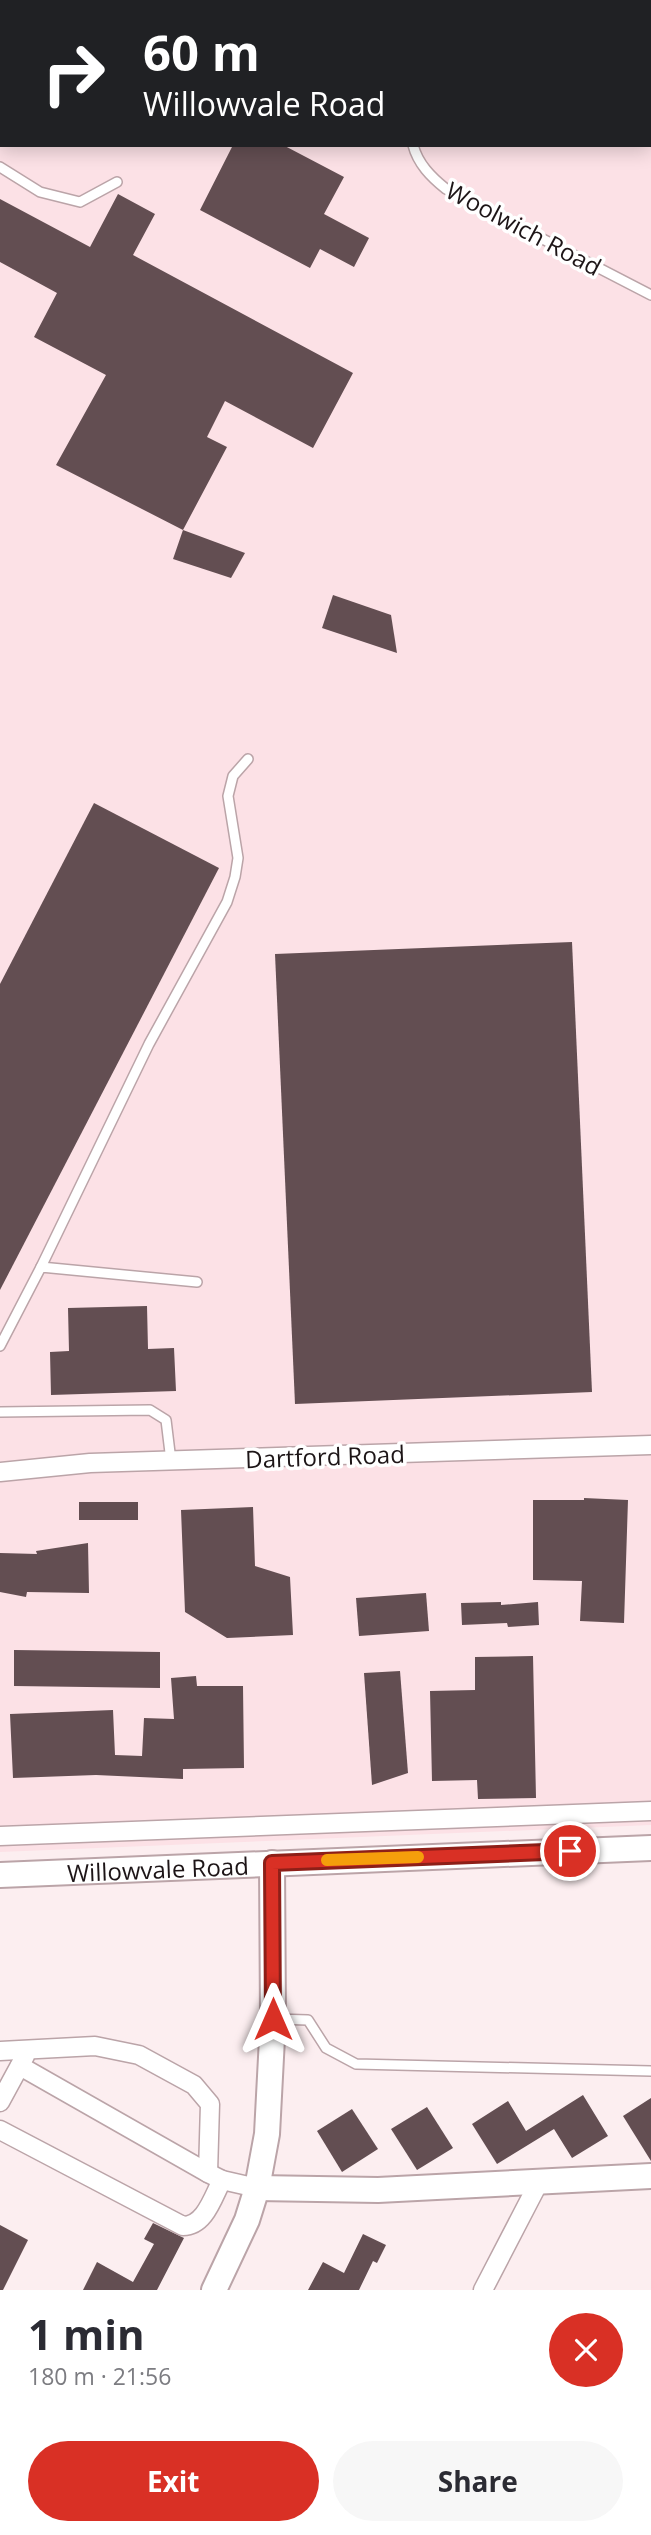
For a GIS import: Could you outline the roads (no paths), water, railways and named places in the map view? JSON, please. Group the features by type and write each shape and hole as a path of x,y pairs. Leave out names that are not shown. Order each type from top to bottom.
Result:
{"street":[{"name":"Dartford Road","path":"0,1472 90,1463 651,1445"},
{"path":"0,1836 651,1811"},
{"name":"Willowvale Road","path":"0,1875 651,1848"},
{"path":"214,2290 247,2220 257,2189 267,2134 273,2019 272,1863"},
{"path":"0,2130 183,2226 197,2223 215,2176 210,2104 194,2085 139,2055 95,2046 24,2058"},
{"path":"0,2052 24,2058 215,2176 257,2189 378,2190 651,2176"},
{"path":"0,2102 24,2058"},
{"path":"483,2290 539,2182"}],"lane":[{"name":"Woolwich Road","path":"414,147 418,161 432,178 446,189 651,295"},
{"path":"0,167 40,192 80,202 117,182"},
{"path":"0,1346 149,1044 227,902 238,858 228,796 233,776 248,759"},
{"path":"41,1267 197,1282"},
{"path":"0,1412 149,1410 166,1420 171,1461"},
{"path":"273,2019 308,2021 326,2048 356,2064 651,2071"}]}
